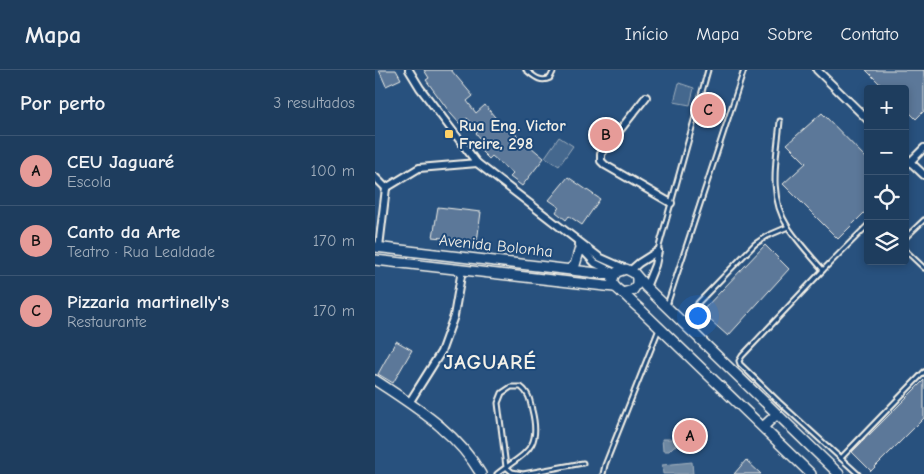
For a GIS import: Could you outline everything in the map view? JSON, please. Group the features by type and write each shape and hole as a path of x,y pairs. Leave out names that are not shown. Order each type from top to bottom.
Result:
{"main road":[{"name":"Avenida Bolonha","path":"377,247 615,274"},
{"path":"571,268 575,265 580,248"},
{"name":"Avenida Bolonha","path":"375,260 614,286"},
{"path":"811,474 614,286 613,279 619,270 631,272 839,474"},
{"path":"622,293 633,290 637,284 631,272"},
{"path":"375,380 443,427 463,449 481,474"},
{"path":"763,427 777,414"}],"street":[{"path":"409,70 420,88 477,162 574,238 605,260 631,272 639,263 658,251"},
{"path":"817,70 864,116"},
{"path":"646,97 600,158 605,165 671,203"},
{"path":"909,158 924,148"},
{"path":"909,160 924,175"},
{"path":"386,188 419,168 477,162"},
{"path":"375,177 386,188"},
{"path":"377,247 386,188"},
{"path":"574,238 580,248 595,263 615,274"},
{"path":"646,287 655,265 658,251"},
{"path":"409,403 441,352 454,316 462,270"}],"lane":[{"path":"526,70 538,79 543,80 550,78 554,70"},
{"path":"658,251 708,70"},
{"path":"666,306 744,70"},
{"path":"780,121 774,185 781,212 788,228 823,270"},
{"path":"909,234 924,220"},
{"path":"698,303 755,244 767,236 788,228"},
{"path":"858,474 779,402 739,361 823,270 864,229"},
{"path":"909,254 924,268"},
{"path":"603,474 605,464 659,328"},
{"path":"841,458 924,372"},
{"path":"497,474 506,467 530,449 535,440 536,427 528,392 521,387 511,388 502,393 498,403 506,467 512,472 523,474 583,463"}],"shaded area":[{"path":"679,83 694,88 690,105 674,102"},
{"path":"559,137 573,146 559,166 545,157"},
{"path":"662,439 680,439 680,445 674,446 669,451 663,451"},
{"path":"692,462 693,474 663,474 662,465"}],"building":[{"path":"379,70 396,70 401,79 386,86"},
{"path":"424,70 451,70 473,96 467,101 476,113 485,105 503,127 505,125 544,158 522,186 510,177 513,174 492,156 489,159 479,149 485,144 476,133 479,131 467,118 460,124 426,80 429,78"},
{"path":"866,70 924,70 924,111 916,119 909,112 909,85 881,85"},
{"path":"708,100 715,101 711,115 704,112"},
{"path":"822,113 864,156 864,213 838,239 783,184 806,163 787,144"},
{"path":"568,177 600,199 582,225 569,216 566,220 556,212 559,207 549,200"},
{"path":"438,207 481,212 477,242 433,237"},
{"path":"765,245 789,269 728,336 701,312"},
{"path":"396,341 412,350 393,383 378,374"},
{"path":"924,380 924,418 871,471 852,452"},
{"path":"746,460 761,474 734,474"}],"place":[{"name":"Pizzaria martinelly's","path":"708,110"},
{"name":"Rua Eng. Victor Freire, 298","path":"449,134"},
{"name":"Canto da Arte","path":"606,135"},
{"name":"CEU Jaguaré","path":"690,436"}],"district":[{"name":"JAGUARÉ","path":"490,362"}]}
